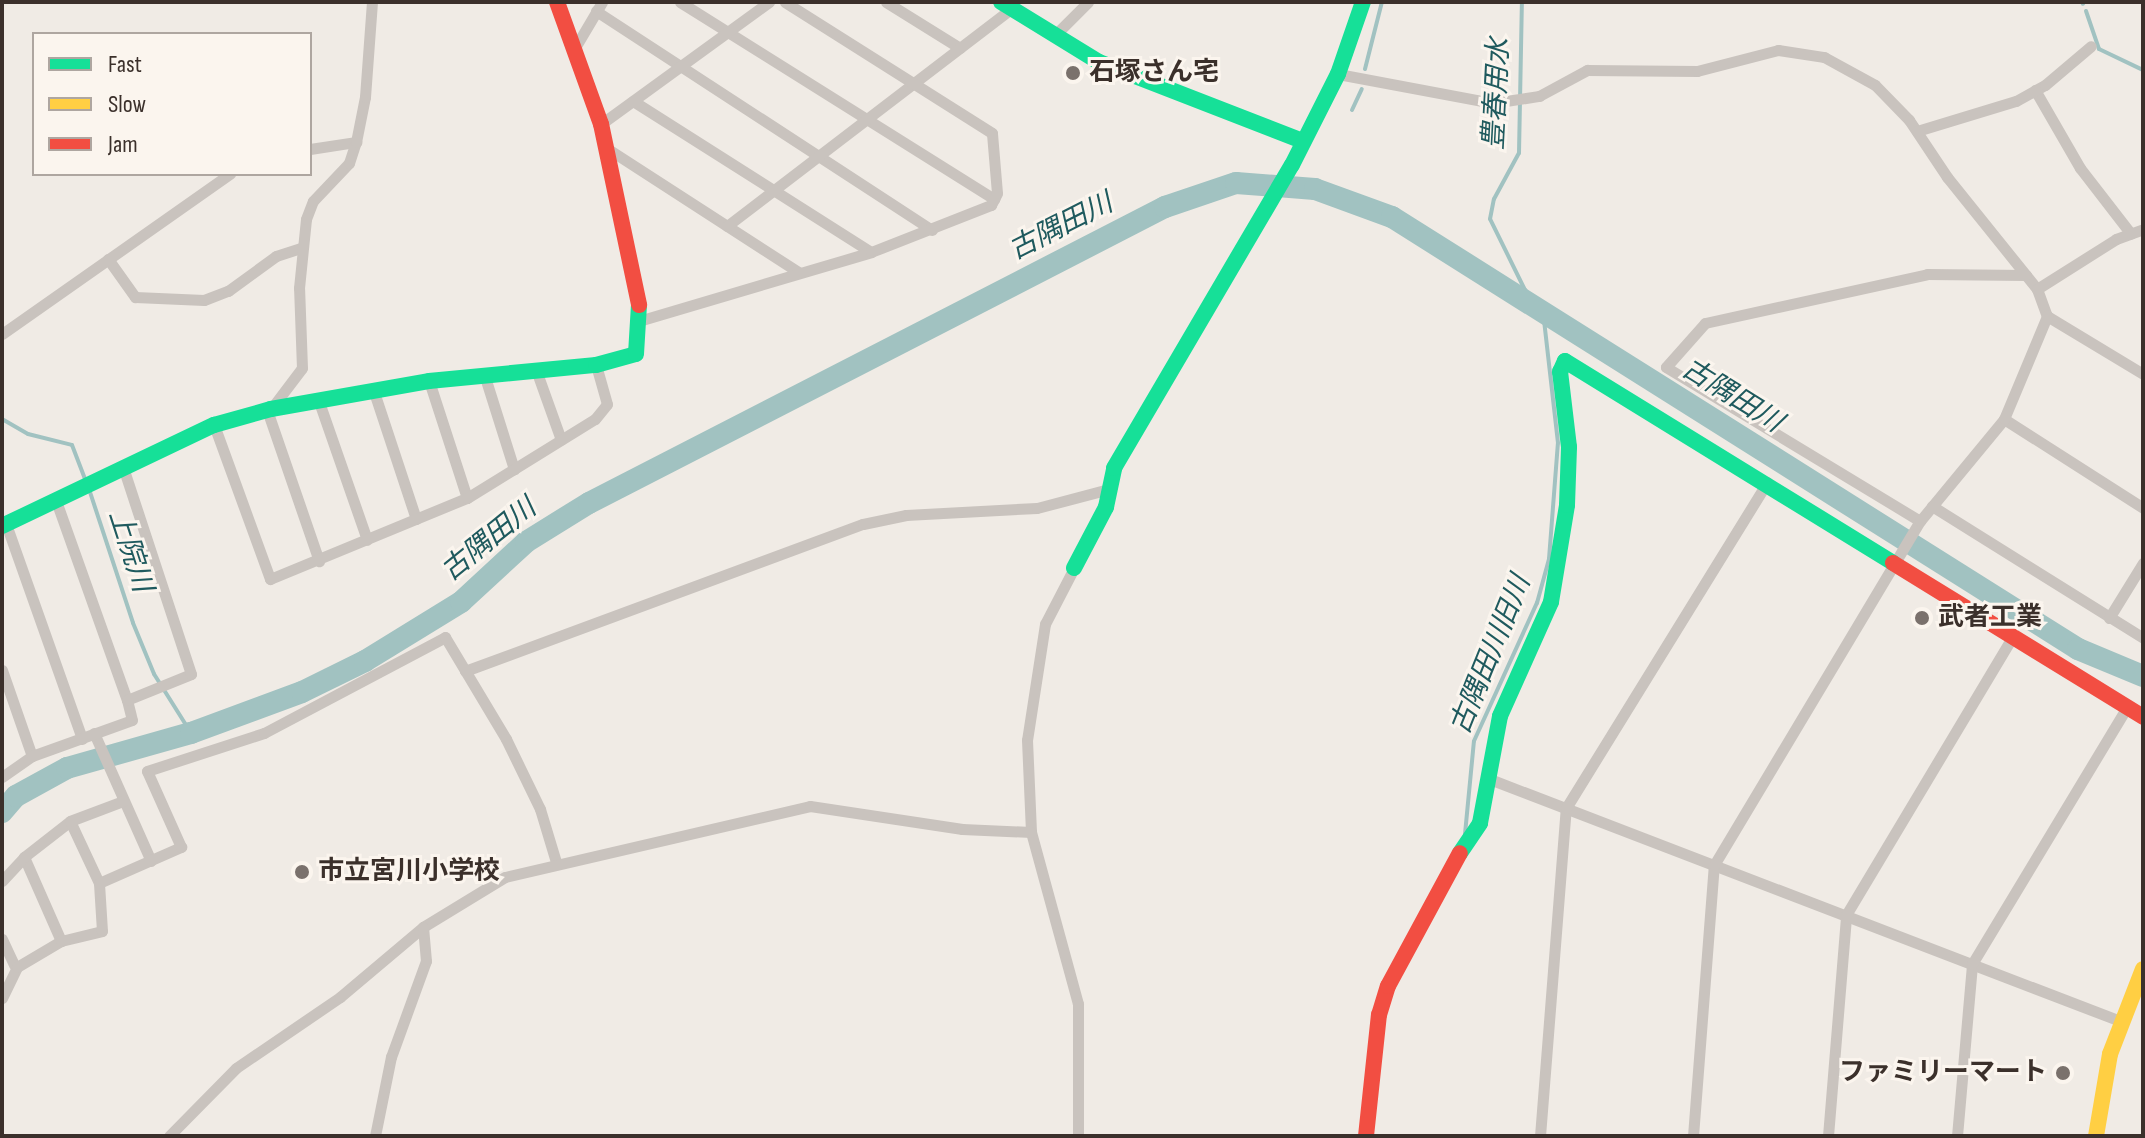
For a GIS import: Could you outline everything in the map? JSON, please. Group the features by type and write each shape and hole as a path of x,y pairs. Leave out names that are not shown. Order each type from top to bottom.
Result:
{"street":[{"path":"269,409 302,368 301,248 313,201 349,163 356,142 365,97 372,2"},
{"path":"82,739 4,525 55,498 214,425 269,409 429,381 596,365 636,354 642,320 601,124 576,46 557,2"},
{"path":"680,2 994,199"},
{"path":"601,124 769,2"},
{"path":"785,2 992,133 994,199"},
{"path":"886,2 960,48"},
{"path":"1055,35 1088,2"},
{"path":"1078,1136 1078,1004 1031,832 1027,740 1037,656 1045,624 1109,489 1114,468 1292,165 1338,74 1363,2"},
{"path":"727,226 960,48 1006,5 1099,62 1303,141"},
{"path":"576,46 599,7 680,66 932,230"},
{"path":"1917,131 2016,101 2091,46"},
{"path":"1338,74 1493,103 1539,96 1587,70 1616,66 1697,71 1760,52 1801,51 1853,70 1875,85 1917,131 2037,289 2047,316 2143,374"},
{"path":"2035,90 2080,168 2137,231 2037,289"},
{"path":"633,101 871,252"},
{"path":"312,149 356,142"},
{"path":"605,147 798,272"},
{"path":"2,334 227,176"},
{"path":"642,320 871,252 932,230 994,199"},
{"path":"108,259 135,297 204,300 228,291 276,256 301,248"},
{"path":"1920,521 1666,367 1705,323 1927,274 2026,275"},
{"path":"1693,1136 1714,865 1920,521 2004,419 2047,316"},
{"path":"1366,1136 1379,1015 1388,986 1452,864 1480,823 1500,716 1551,602 1564,538 1569,447 1561,364 1576,365 1767,482 1899,558 2013,636 2143,717"},
{"path":"214,425 270,579 467,498 595,419 607,404 596,365"},
{"path":"536,370 561,440"},
{"path":"484,374 514,469"},
{"path":"429,381 467,498"},
{"path":"373,389 416,519"},
{"path":"318,399 367,540"},
{"path":"269,409 319,561"},
{"path":"2004,419 2143,508"},
{"path":"123,467 191,674 127,700"},
{"path":"1540,1136 1566,808 1767,482"},
{"path":"465,671 863,524 906,515 1037,508 1109,489"},
{"path":"2,777 32,756 132,720 55,498"},
{"path":"1932,506 2143,638"},
{"path":"2109,618 2143,563"},
{"path":"1828,1136 1846,915 2013,636"},
{"path":"99,883 181,847 147,771 264,733 445,637 540,809 556,862"},
{"path":"2,670 32,756"},
{"path":"1957,1136 1972,964 2127,707"},
{"path":"94,733 151,861"},
{"path":"1487,778 2120,1021"},
{"path":"2,881 24,857 70,821 123,801"},
{"path":"169,1136 236,1068 340,997 423,927 505,877 556,862 810,806 962,829 1031,832"},
{"path":"11,964 61,941 102,931 99,883 70,821"},
{"path":"24,857 61,941"},
{"path":"375,1136 391,1057 426,961 423,927"},
{"path":"2,939 11,964 2,998"},
{"path":"2096,1136 2120,1021 2143,969"}],"waterway":[{"name":"豊春用水","path":"1365,69 1382,2"},
{"name":"古隅田川旧川","path":"1465,834 1474,741 1537,603 1549,559 1558,443 1543,312 1525,290 1490,219 1494,199 1519,153 1522,2"},
{"path":"2086,11 2099,49 2143,70"},
{"name":"豊春用水","path":"1352,110 1362,89"},
{"name":"古隅田川","path":"2,812 16,796 67,768 191,733 302,692 365,661 461,602 526,542 589,503 1165,207 1236,183 1315,189 1392,217 2078,649 2143,676"},
{"name":"上院川","path":"2,419 28,434 72,445 86,481"},
{"name":"上院川","path":"89,489 133,623 154,674 191,733"}],"traffic: fast":[{"path":"1001,2 1099,62 1303,141"},
{"path":"1074,568 1106,507 1114,468 1292,165 1338,74 1363,2"},
{"path":"2,526 214,425 271,409 429,381 596,365 636,354 639,305"},
{"path":"1460,853 1480,823 1500,716 1551,602 1567,505 1569,447 1560,372 1565,361 1893,563"}],"traffic: slow":[{"path":"2096,1136 2110,1054 2143,969"}],"traffic: jam":[{"path":"557,2 601,124 639,305"},
{"path":"1893,563 2143,717"},
{"path":"1366,1136 1379,1015 1388,986 1460,853"}],"place":[{"name":"石塚さん宅","path":"1073,73"},
{"name":"武者工業","path":"1922,618"},
{"name":"市立宮川小学校","path":"302,872"},
{"name":"ファミリーマート","path":"2063,1073"}]}
